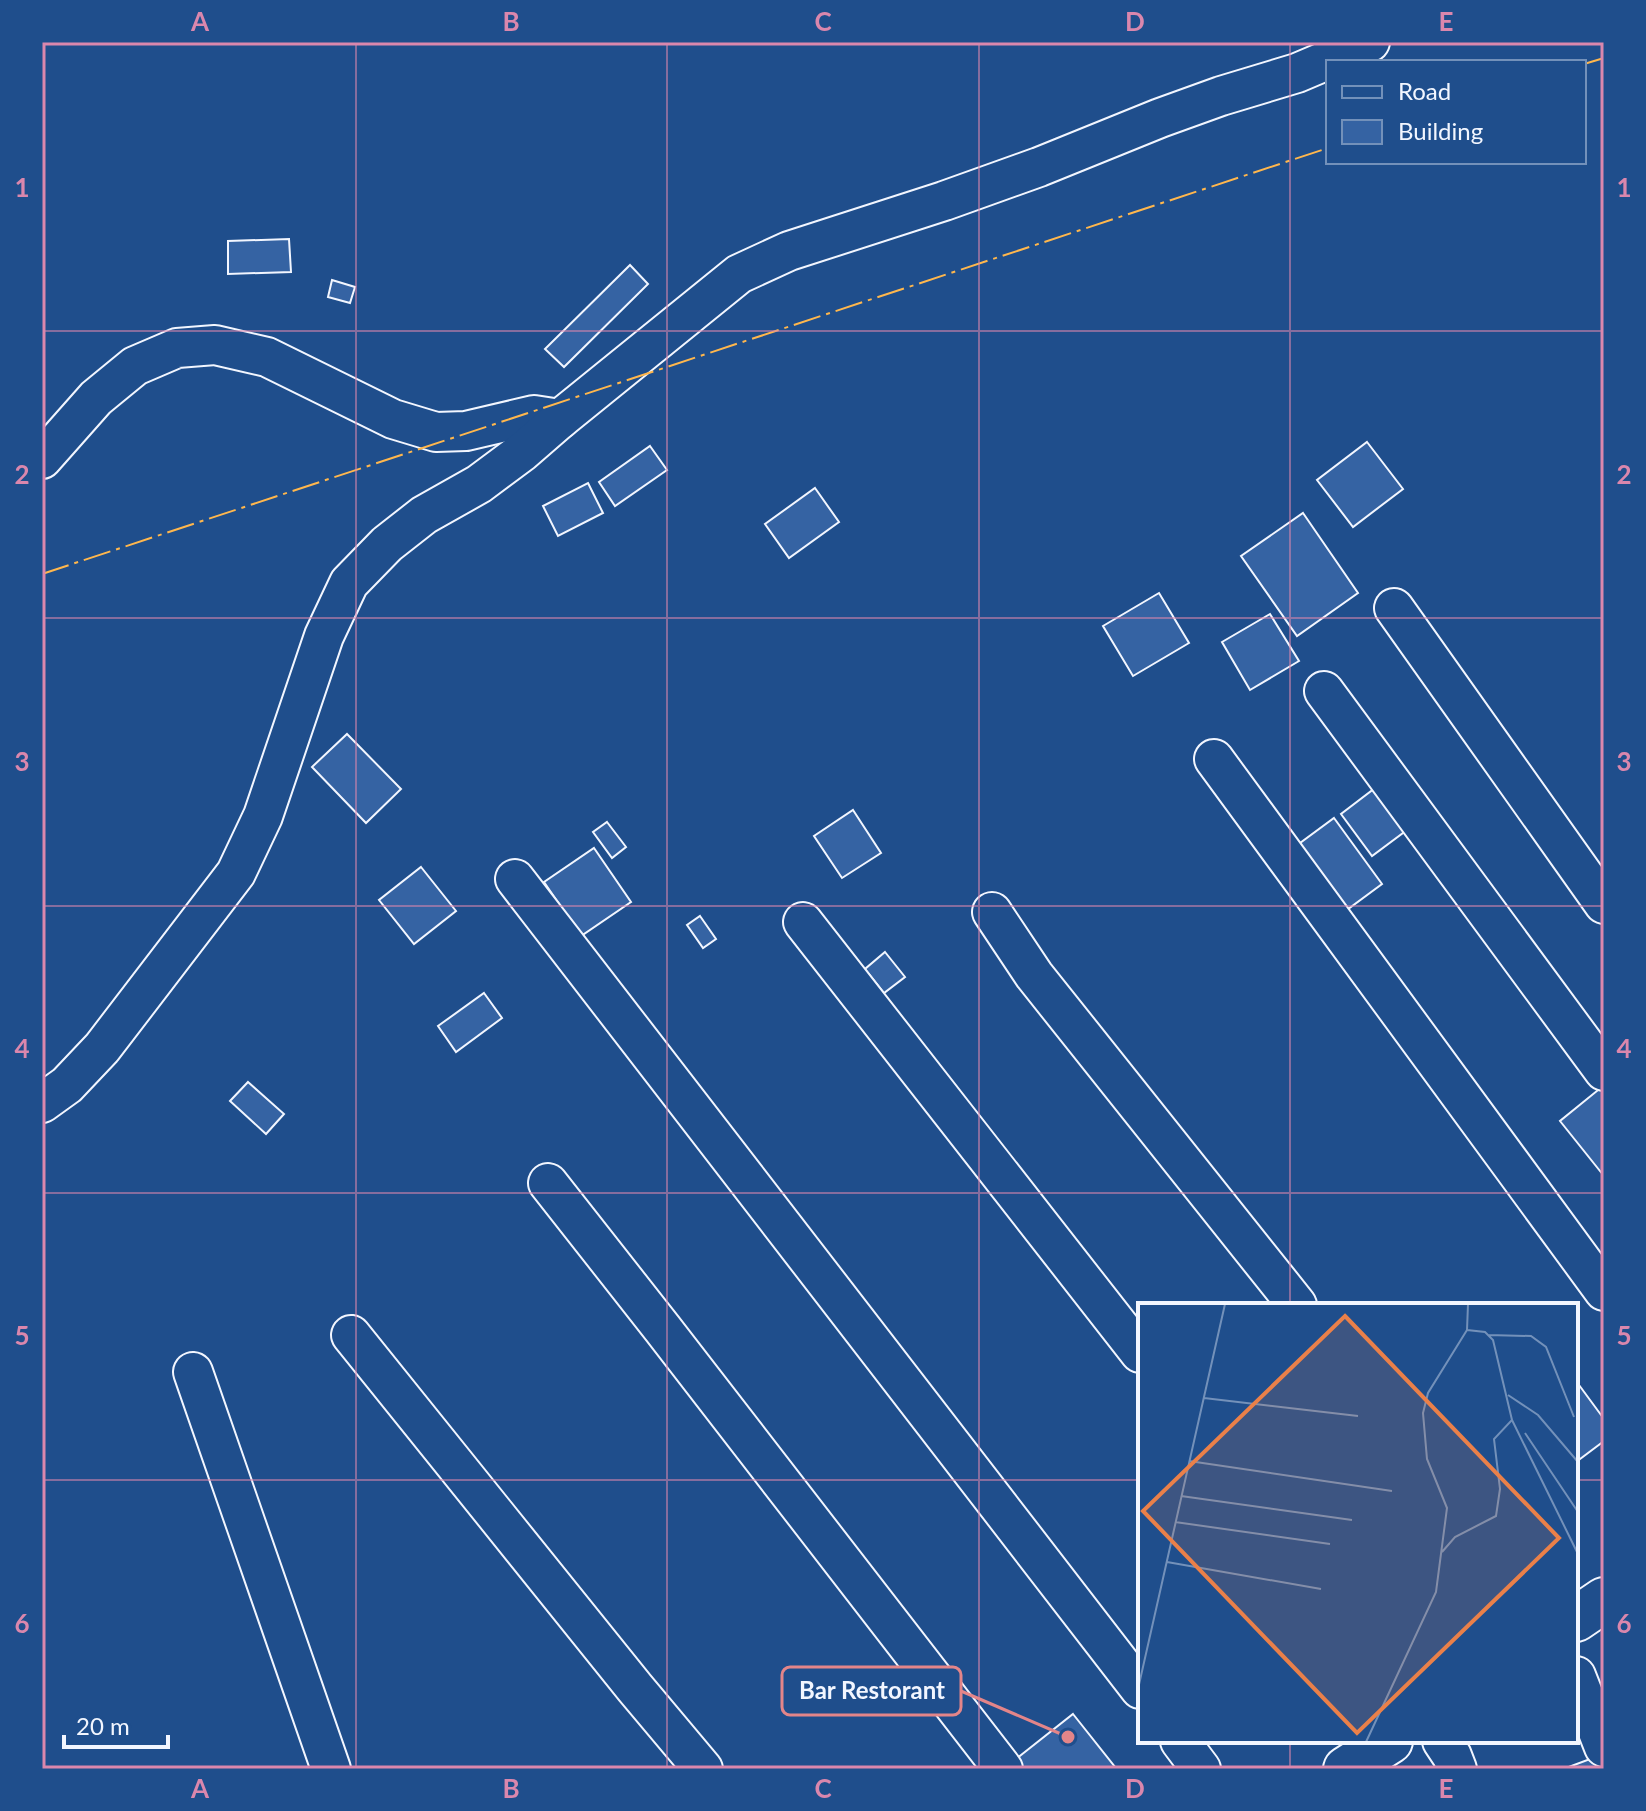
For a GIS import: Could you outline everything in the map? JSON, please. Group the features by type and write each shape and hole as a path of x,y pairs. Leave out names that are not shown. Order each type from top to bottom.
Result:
{"main road":[{"path":"1578,1618 1604,1600"},
{"path":"1346,1769 1387,1743"}],"street":[{"path":"1328,60 1370,42"},
{"path":"42,1103 67,1085 102,1048 236,873 263,816 324,636 349,583 387,544 424,515 479,484 522,452 739,274 789,251 971,191 1196,104 1297,73 1326,61"},
{"path":"42,459 96,398 135,366 177,348 215,345 267,357 393,419 436,432 466,431 534,415 560,419"},
{"path":"1394,608 1604,904"},
{"path":"1324,691 1604,1071"},
{"path":"1214,759 1604,1291"},
{"path":"515,879 1138,1686"},
{"path":"992,912 1034,975 1295,1303"},
{"path":"803,922 1138,1350"},
{"path":"548,1183 1003,1769"},
{"path":"351,1335 703,1769"},
{"path":"193,1372 331,1769"},
{"path":"1578,1681 1604,1747"},
{"path":"1182,1743 1201,1769"},
{"path":"1443,1743 1457,1769"}],"building":[{"path":"289,239 291,272 228,274 228,241"},
{"path":"630,265 648,284 564,367 545,349"},
{"path":"332,280 355,287 350,303 328,297"},
{"path":"1367,442 1403,489 1353,527 1317,480"},
{"path":"650,446 667,470 615,506 599,482"},
{"path":"588,483 603,513 558,536 543,506"},
{"path":"815,488 839,522 789,558 765,524"},
{"path":"1303,513 1358,593 1297,636 1241,556"},
{"path":"1159,593 1189,643 1133,676 1103,626"},
{"path":"1270,614 1299,661 1250,690 1222,642"},
{"path":"347,734 401,789 366,823 312,767"},
{"path":"1383,782 1415,824 1372,856 1341,814"},
{"path":"853,810 881,853 842,878 814,836"},
{"path":"1334,818 1382,884 1344,912 1296,846"},
{"path":"607,822 626,847 612,858 593,832"},
{"path":"594,848 631,902 581,936 544,882"},
{"path":"421,867 456,911 414,944 379,900"},
{"path":"700,916 716,939 703,948 687,925"},
{"path":"885,952 905,977 884,993 865,969"},
{"path":"484,993 502,1018 456,1052 438,1026"},
{"path":"248,1082 284,1114 266,1134 230,1101"},
{"path":"1604,1087 1604,1176 1560,1121"},
{"path":"1578,1386 1604,1419 1604,1441 1578,1460"},
{"path":"1073,1714 1115,1767 1023,1769 1016,1759"},
{"path":"1598,1756 1602,1769 1566,1769 1566,1768"}],"power":[{"path":"1586,63 1604,58"},
{"path":"42,574 1326,149"}],"place":[{"name":"Bar Restorant","path":"1068,1737"}]}
